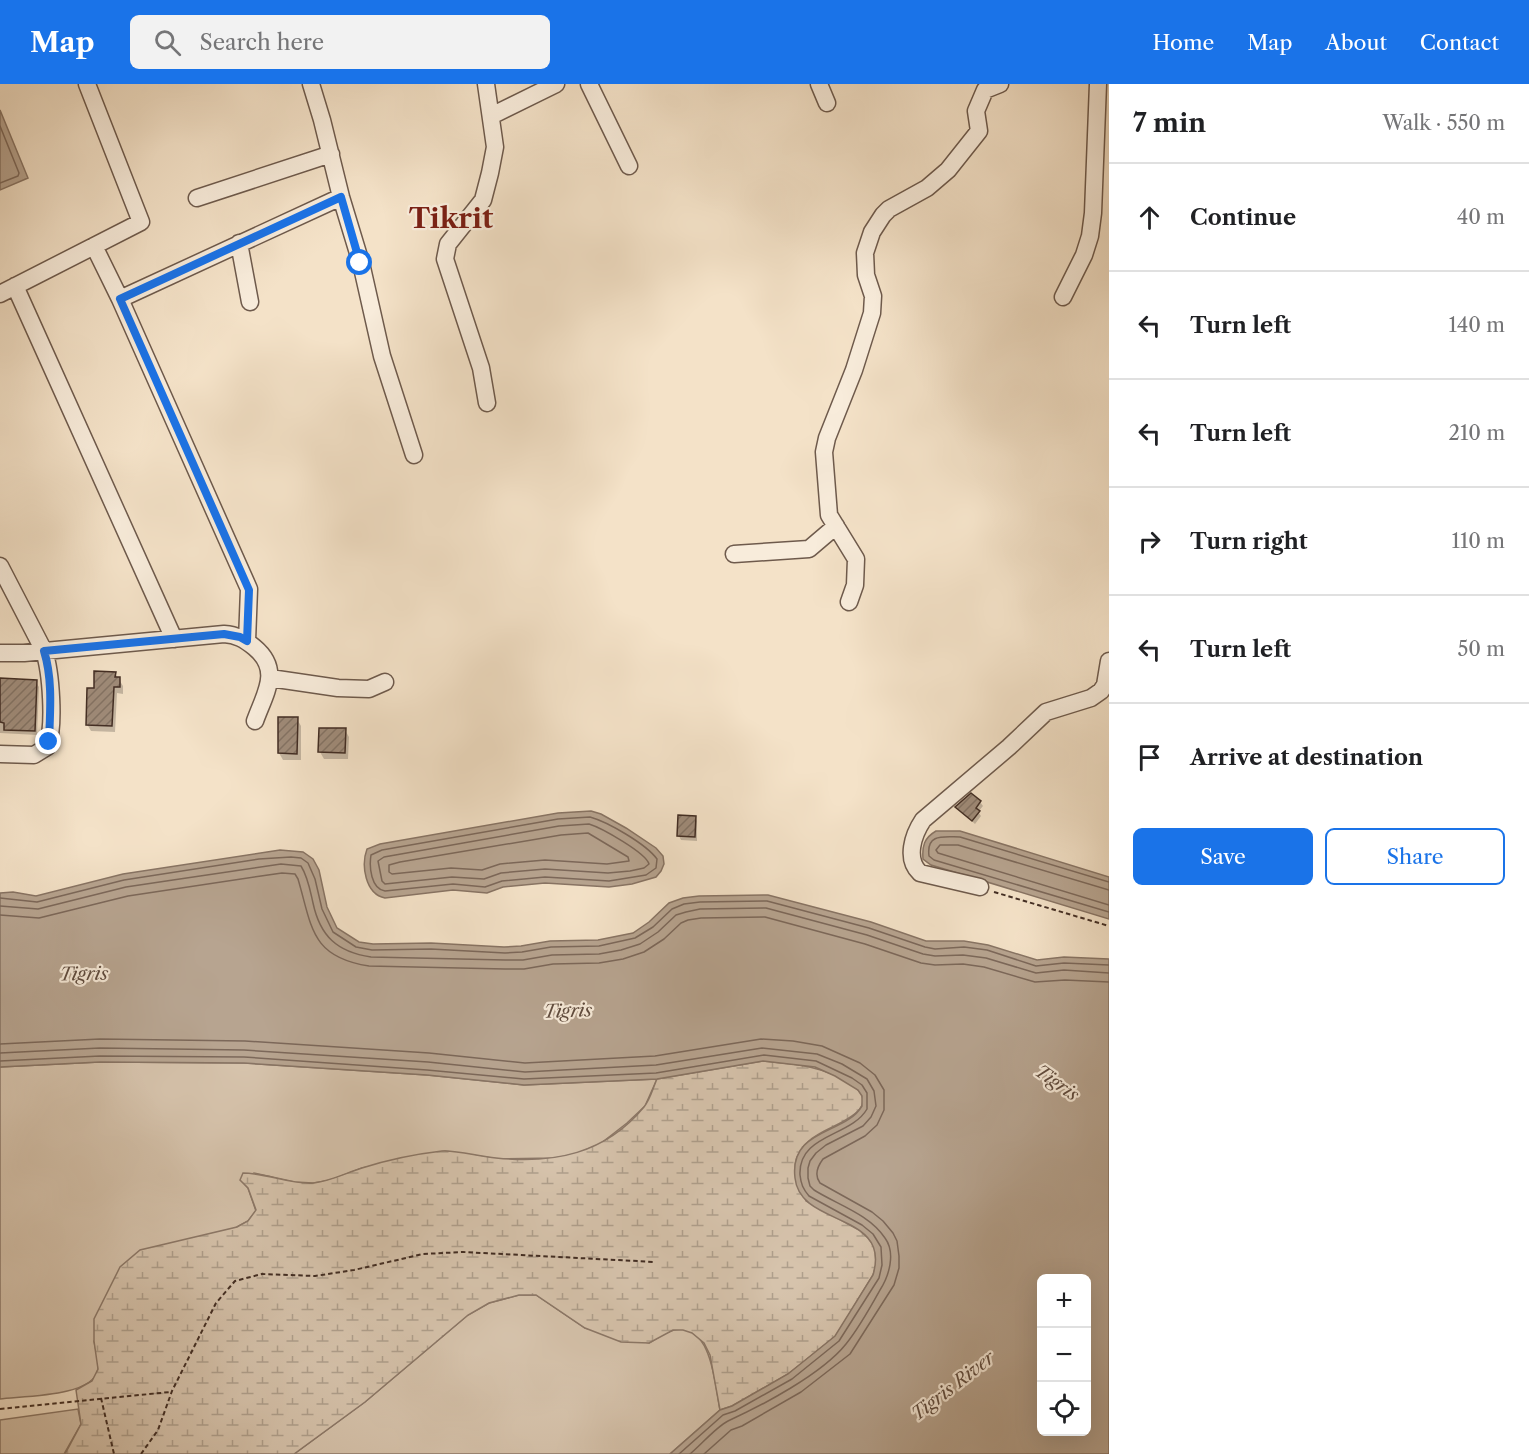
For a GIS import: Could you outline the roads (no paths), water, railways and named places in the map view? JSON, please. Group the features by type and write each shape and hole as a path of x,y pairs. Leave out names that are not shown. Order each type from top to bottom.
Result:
{"street":[{"path":"87,84 141,222 8,290 174,639"},
{"path":"311,84 360,263 382,356 414,455"},
{"path":"486,84 495,147 483,200 448,244 445,259 481,368 487,403"},
{"path":"491,116 556,84"},
{"path":"589,84 629,166"},
{"path":"819,84 827,103"},
{"path":"849,602 855,585 856,559 829,515 824,452 872,313 873,296 866,275 865,253 876,225 883,215 927,188 948,170 979,130 976,111 986,90 1000,84"},
{"path":"1063,297 1090,236 1098,84"},
{"path":"197,198 331,154"},
{"path":"120,299 341,197"},
{"path":"239,243 250,302"},
{"path":"94,246 120,299 249,590 247,641"},
{"path":"734,554 809,549 836,526"},
{"path":"0,566 44,651 49,666 51,708 47,747 33,755 0,754"},
{"path":"0,653 224,634 240,637 266,658 270,667 270,678 255,721"},
{"path":"980,888 920,873 913,864 912,853 916,830 923,820 1010,747 1046,712 1091,698 1101,691 1105,685 1109,662"},
{"path":"270,678 338,688 369,689 386,682"}],"water":[{"path":"0,110 28,178 0,190"},
{"path":"591,811 626,828 656,848 663,856 664,864 656,877 632,884 609,887 545,883 503,887 487,893 453,890 385,898 373,891 366,878 364,863 367,849 380,844 558,813"},
{"path":"936,831 960,831 1109,877 1109,919 931,865 923,859 923,850 926,840"},
{"path":"280,850 303,852 313,859 319,870 327,907 337,928 359,942 373,944 431,943 504,947 550,941 598,940 633,933 669,903 683,898 768,895 871,922 926,941 964,941 988,945 1037,960 1064,957 1109,959 1109,1454 670,1454 720,1410 732,1406 788,1374 835,1336 873,1275 875,1255 870,1240 858,1229 812,1205 801,1194 795,1178 795,1162 809,1141 844,1122 862,1106 862,1096 858,1090 835,1076 815,1067 763,1061 657,1079 524,1085 427,1075 244,1063 100,1062 0,1067 0,893 13,892 36,896 123,874"}],"district":[{"name":"Tikrit","path":"451,218"}],"water label":[{"name":"Tigris","path":"84,974"},
{"name":"Tigris","path":"568,1011"},
{"name":"Tigris","path":"1057,1083"},
{"name":"Tigris River","path":"953,1386"}]}
